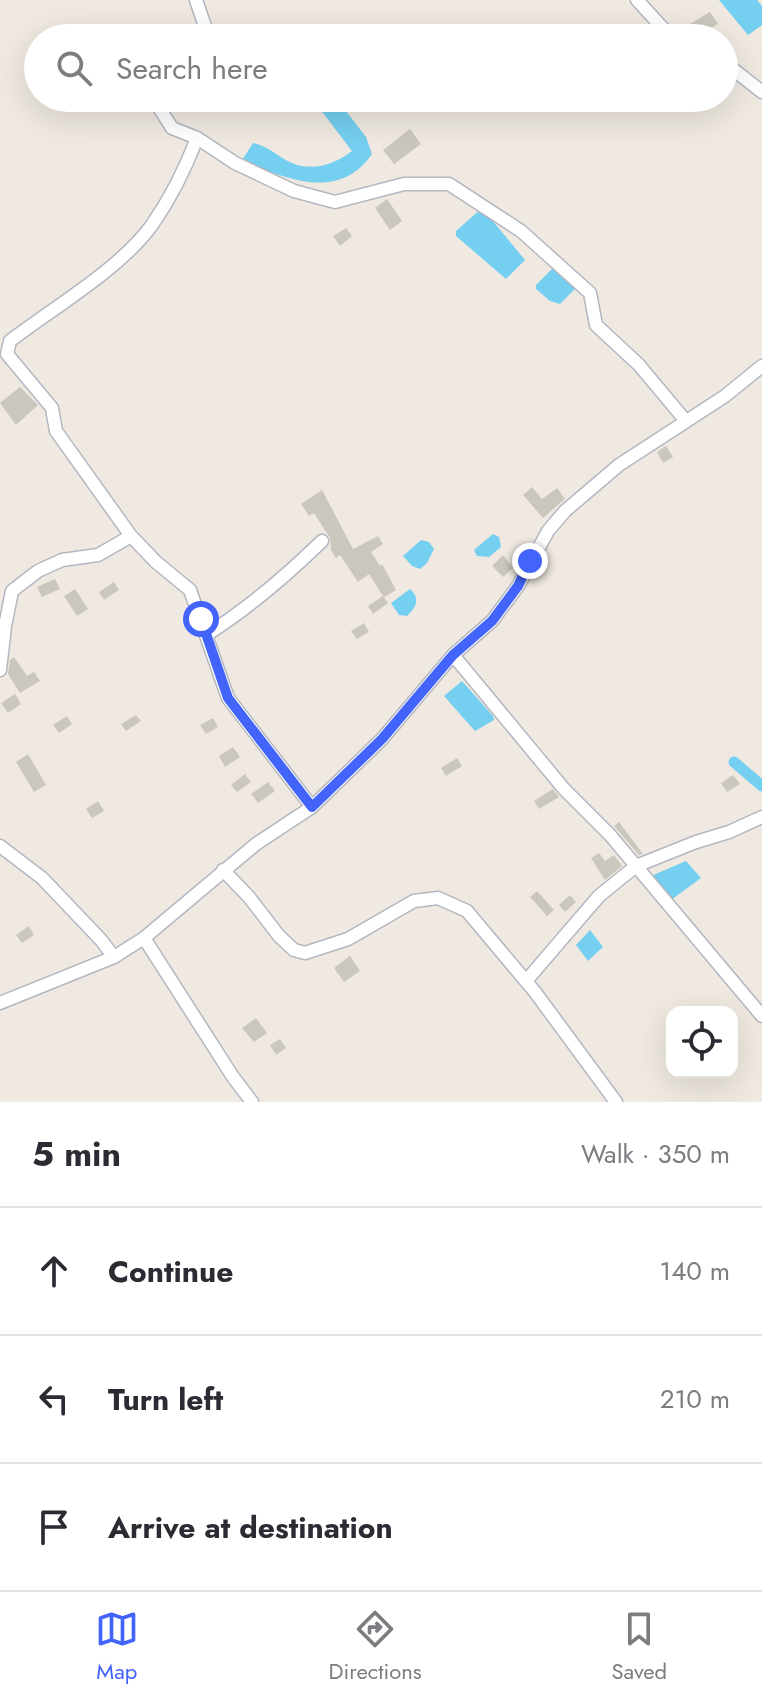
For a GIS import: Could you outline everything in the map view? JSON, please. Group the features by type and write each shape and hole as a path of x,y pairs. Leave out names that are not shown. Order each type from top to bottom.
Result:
{"street":[{"path":"196,0 204,24"},
{"path":"637,0 660,24"},
{"path":"738,73 762,92"},
{"path":"162,112 172,128 197,138 235,163 294,191 335,202 404,184 449,184 521,231 590,293 596,325 639,365 685,420"},
{"path":"197,138 189,159 153,223 140,238 74,295 10,341 4,349 52,408 56,431 73,459 131,536 190,590 228,698 312,807"},
{"path":"0,1003 114,957 144,938 256,844 312,807 382,739 453,655 492,621 518,586 548,531 565,511 595,483 725,396 762,366"},
{"path":"0,670 12,591 38,571 62,560 98,555 131,536"},
{"path":"206,635 276,585 322,541"},
{"path":"453,655 564,789 636,866 762,1016"},
{"path":"526,981 599,896 636,866 762,817"},
{"path":"0,846 42,878 79,915 114,957"},
{"path":"223,870 279,936 294,950 305,953 348,939 414,901 438,898 467,911 526,981 616,1102"},
{"path":"144,938 252,1102"}],"water":[{"path":"719,0 757,0 762,6 762,25 748,35"},
{"path":"322,112 347,112 366,137 372,154 359,169 344,178 311,182 276,174 242,160 253,143 292,163 308,167 331,163 352,151"},
{"path":"482,208 525,260 506,279 456,236 456,231"},
{"path":"556,265 577,287 560,304 550,301 536,289 536,285"},
{"path":"493,534 499,537 501,547 489,557 477,556 474,550"},
{"path":"421,540 429,542 434,549 420,569 412,566 403,556"},
{"path":"410,589 415,596 415,606 407,616 399,615 391,603"},
{"path":"462,681 493,716 494,720 475,731 444,696"},
{"path":"686,861 701,878 671,900 651,876"},
{"path":"590,930 603,947 588,961 576,945"}],"building":[{"path":"710,12 718,24 690,24"},
{"path":"410,129 421,144 394,164 383,150"},
{"path":"387,199 402,221 390,230 375,208"},
{"path":"346,228 352,236 340,246 333,236"},
{"path":"20,387 38,405 16,425 0,403"},
{"path":"666,446 673,457 663,463 657,452"},
{"path":"532,487 542,499 557,488 565,499 543,518 523,495"},
{"path":"322,490 353,549 378,536 383,544 371,552 380,566 382,564 396,590 384,597 388,603 373,614 368,606 383,596 369,574 358,582 340,555 336,558 331,550 330,538 314,513 309,516 301,504"},
{"path":"503,555 513,568 503,577 492,566"},
{"path":"55,579 60,589 42,597 37,587"},
{"path":"114,582 119,590 104,600 99,592"},
{"path":"75,589 88,609 77,616 64,596"},
{"path":"364,623 369,632 357,639 351,631"},
{"path":"14,657 27,676 34,672 40,681 20,693 8,674 10,660"},
{"path":"15,694 21,704 8,713 1,703"},
{"path":"136,715 141,721 126,731 121,724"},
{"path":"67,716 72,724 59,733 53,725"},
{"path":"213,718 218,727 206,734 200,725"},
{"path":"233,747 240,757 225,767 219,756"},
{"path":"28,754 46,785 34,792 16,762"},
{"path":"457,758 462,766 446,776 441,768"},
{"path":"245,774 251,782 237,792 231,785"},
{"path":"733,775 740,784 727,792 721,783"},
{"path":"268,782 275,791 258,803 251,794"},
{"path":"553,789 559,797 539,809 534,801"},
{"path":"98,801 104,811 92,818 86,809"},
{"path":"619,822 643,854 639,855 614,826"},
{"path":"599,853 605,861 614,855 622,866 605,880 591,858"},
{"path":"537,891 554,910 547,916 530,897"},
{"path":"570,895 576,902 565,912 559,905"},
{"path":"29,926 34,935 22,943 16,935"},
{"path":"350,956 360,971 344,982 334,968"},
{"path":"256,1018 267,1033 254,1042 242,1028"},
{"path":"280,1039 286,1048 276,1055 270,1045"}],"waterway":[{"path":"734,762 762,786"}],"route":[{"path":"201,619 228,698 312,807 382,739 453,655 492,621 518,586 530,561"}]}
